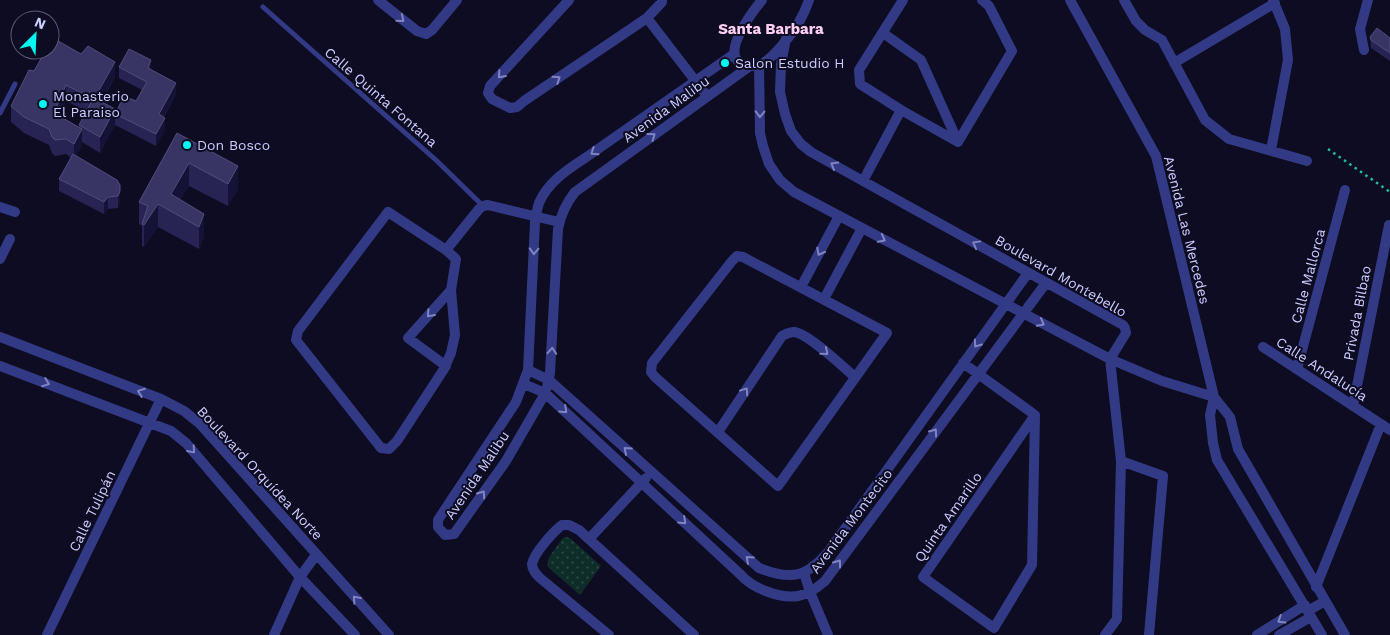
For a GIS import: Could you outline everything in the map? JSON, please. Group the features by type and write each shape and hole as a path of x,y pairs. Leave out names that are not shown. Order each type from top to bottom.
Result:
{"street":[{"path":"378,0 417,31 426,34 432,30 457,0"},
{"path":"569,0 490,86 488,93 492,99 510,108 517,107 647,18 662,0"},
{"path":"762,0 745,23 735,45 734,54 737,61 744,66 754,65 760,134 769,164 780,180 794,192 1110,359 1162,381 1214,396"},
{"name":"Avenida Malibu","path":"734,54 565,171 548,188 539,203 535,222 528,370 516,402 438,520 438,527 446,535 454,534 506,461 545,393 549,380 552,347 558,229 567,202 575,192 707,96 754,65 765,62 797,26 809,0"},
{"path":"903,0 859,70 860,84 958,142"},
{"path":"958,142 1012,51 989,6 982,0"},
{"name":"Avenida Las Mercedes","path":"1070,0 1156,156 1214,396 1230,417 1238,449 1345,635"},
{"path":"1124,0 1136,21 1145,30 1162,40 1206,120 1229,139 1307,161"},
{"path":"1364,50 1360,29 1368,0"},
{"path":"1174,63 1274,2 1285,29 1288,60 1271,150"},
{"path":"647,18 707,96"},
{"path":"883,33 921,60 958,142"},
{"name":"Boulevard Montebello","path":"786,39 781,64 780,92 791,131 802,144 811,152 1123,325 1126,333 1110,359"},
{"path":"863,181 901,110"},
{"name":"Calle Mallorca","path":"1297,369 1345,190"},
{"path":"446,250 483,206 488,205 559,222"},
{"path":"0,207 14,212"},
{"path":"388,212 446,250 456,259 452,290 455,335 452,353 446,366 397,441 389,449 381,448 296,340 298,331 388,212"},
{"path":"801,287 839,216"},
{"name":"Privada Bilbao","path":"1353,406 1389,225"},
{"path":"824,299 862,228"},
{"path":"0,259 10,238"},
{"path":"737,256 743,257 824,299 886,333 778,486 655,377 651,372 652,363 737,256"},
{"name":"Avenida Montecito","path":"528,370 549,380 760,568 774,574 790,575 804,573 819,563 829,551 1028,273"},
{"name":"Avenida Montecito","path":"524,384 545,393 747,582 782,596 798,596 814,590 825,581 1046,283"},
{"path":"446,366 408,338 452,290"},
{"path":"718,432 782,336 791,332 799,333 808,338 855,377"},
{"name":"Boulevard Orquídea Norte","path":"0,337 161,399 184,411 199,423 389,635"},
{"name":"Calle Andalucía","path":"1263,347 1386,427"},
{"path":"1104,635 1117,619 1121,461 1110,359"},
{"path":"963,362 1035,415"},
{"path":"0,366 171,431 186,443 300,576 355,635"},
{"name":"Avenida Las Mercedes","path":"1214,396 1210,415 1217,460 1322,635"},
{"name":"Calle Tulipán","path":"47,635 161,399"},
{"name":"Quinta Amarillo","path":"1035,415 1032,565 994,628 923,577 1035,415"},
{"path":"1316,586 1386,427"},
{"path":"1121,461 1164,476 1149,635"},
{"path":"588,539 652,472"},
{"path":"609,635 534,571 532,564 536,555 555,530 562,525 569,525 578,530 694,635"},
{"path":"274,635 300,576 316,555"},
{"path":"804,573 828,635"},
{"path":"1257,635 1325,601"},
{"path":"1279,635 1308,611"}],"lane":[{"name":"Calle Quinta Fontana","path":"263,7 437,161 483,206"},
{"path":"0,113 15,84"}],"path":[{"path":"1328,149 1390,192"}],"green space":[{"path":"563,538 570,538 601,566 580,595 547,565 549,557"}],"building":[{"path":"1377,28 1390,38 1390,53 1371,40 1370,37"},
{"name":"Monasterio El Paraiso","path":"60,42 81,54 88,46 115,62 98,92 98,100 115,109 100,137 79,125 93,99 66,85 54,113 82,129 74,144 66,139 55,140 49,129 24,117 11,106 29,70 34,71 40,60 60,60"},
{"path":"129,49 151,60 148,68 176,83 159,114 165,118 156,134 115,114 124,96 136,101 147,82 119,67"},
{"path":"177,133 238,166 228,184 189,163 171,194 204,214 199,227 158,204 144,225 142,224 148,206 139,202"},
{"path":"73,154 117,180 120,185 118,196 108,197 104,202 59,179"}],"place":[{"name":"Salon Estudio H","path":"725,63"},
{"name":"Monasterio El Paraiso","path":"43,104"},
{"name":"Don Bosco","path":"187,145"}],"district":[{"name":"Santa Barbara","path":"771,29"}]}
